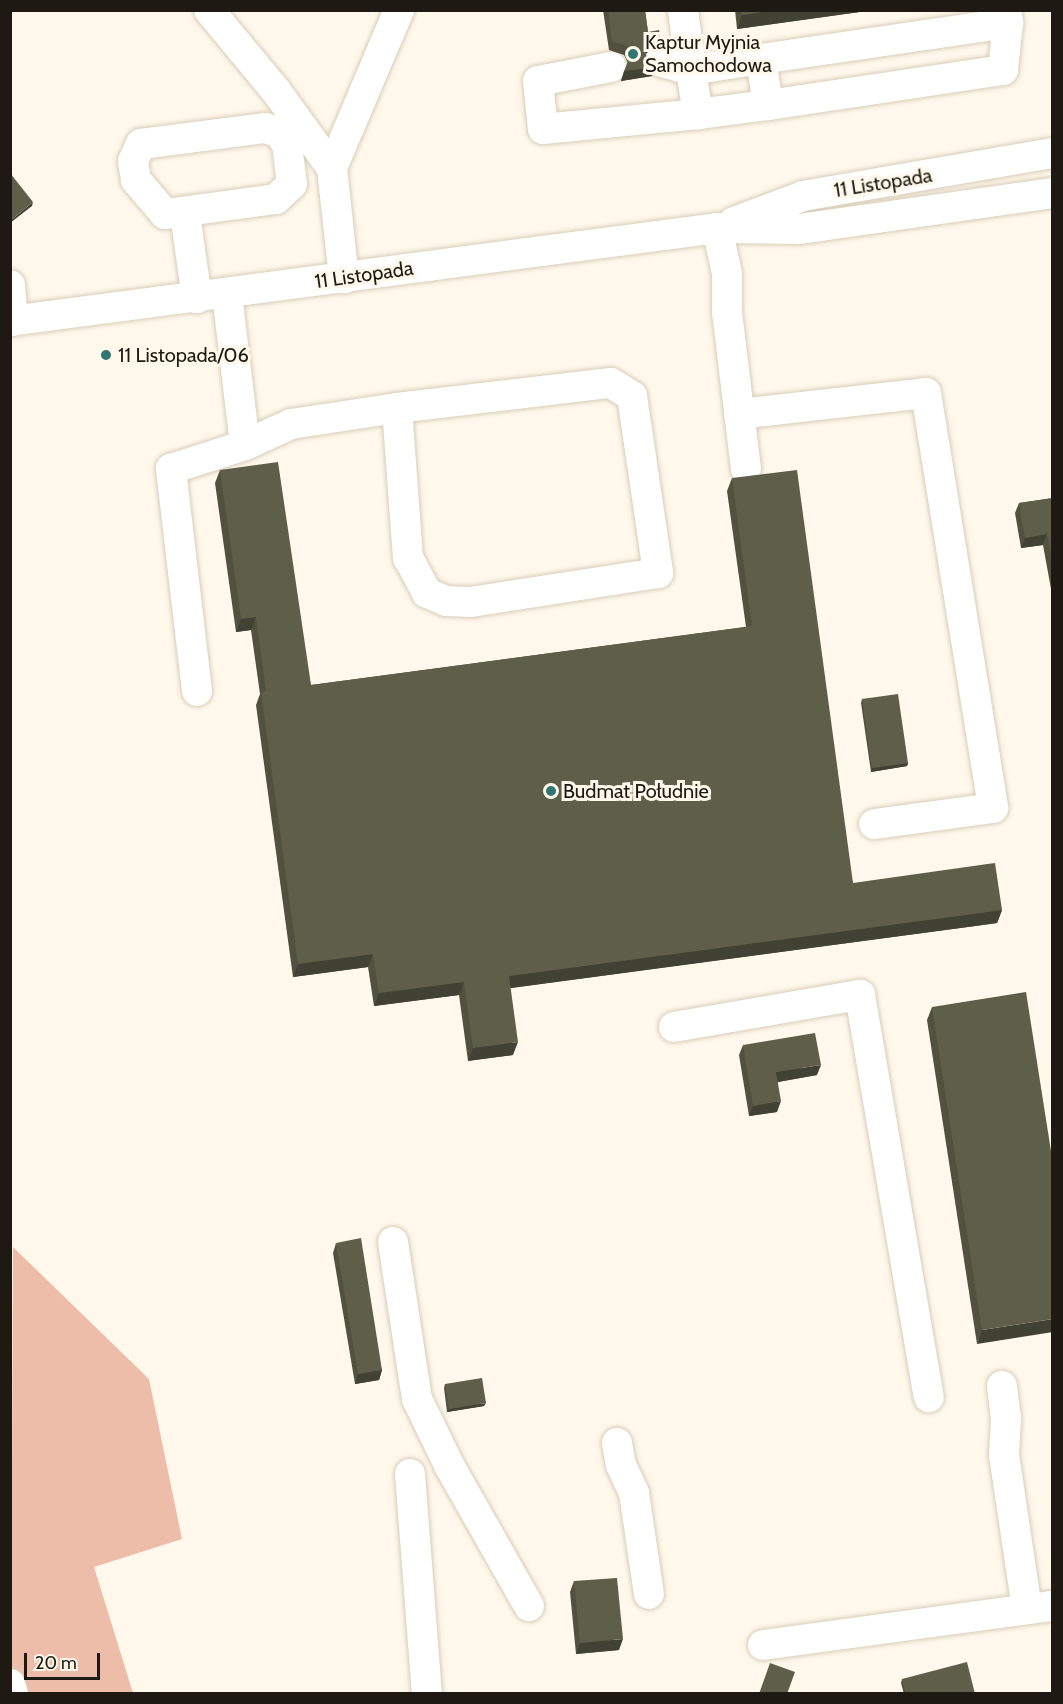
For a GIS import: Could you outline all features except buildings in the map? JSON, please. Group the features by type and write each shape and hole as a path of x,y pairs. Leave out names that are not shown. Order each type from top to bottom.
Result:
{"street":[{"path":"209,10 276,91 332,168"},
{"path":"344,278 332,168 399,10"},
{"path":"683,10 698,114"},
{"path":"611,67 538,81 543,129 698,114 1003,70 1007,17 691,70 659,61"},
{"path":"761,59 768,105"},
{"path":"266,128 279,133 287,144 292,184 284,194 263,203 184,214 165,214 136,180 133,161 141,144 266,128"},
{"name":"11 Listopada","path":"717,228 803,196 1053,153"},
{"name":"11 Listopada","path":"12,321 717,228 799,229 1053,193"},
{"path":"184,214 197,298"},
{"path":"717,228 727,273 727,312 746,469"},
{"path":"10,285 12,321"},
{"path":"227,294 245,445"},
{"path":"197,691 171,470 245,445 291,424 396,408 611,383 632,396 658,573 471,602 446,601 427,593 408,558 396,408"},
{"path":"739,414 926,393 993,808 874,824"},
{"path":"674,1027 860,995 930,1397"},
{"path":"393,1242 417,1399 450,1467 529,1606"},
{"path":"763,1645 1040,1608 1004,1455 1006,1418 1002,1386"},
{"path":"617,1443 621,1465 634,1493 649,1594"},
{"path":"410,1474 427,1694"},
{"path":"10,1684 14,1694"}],"shaded area":[{"path":"13,1247 149,1379 182,1539 94,1567 133,1693 11,1693"}],"place":[{"name":"Kaptur Myjnia Samochodowa","path":"633,54"},
{"name":"11 Listopada/06","path":"106,355"},
{"name":"Budmat Południe","path":"551,791"}]}
